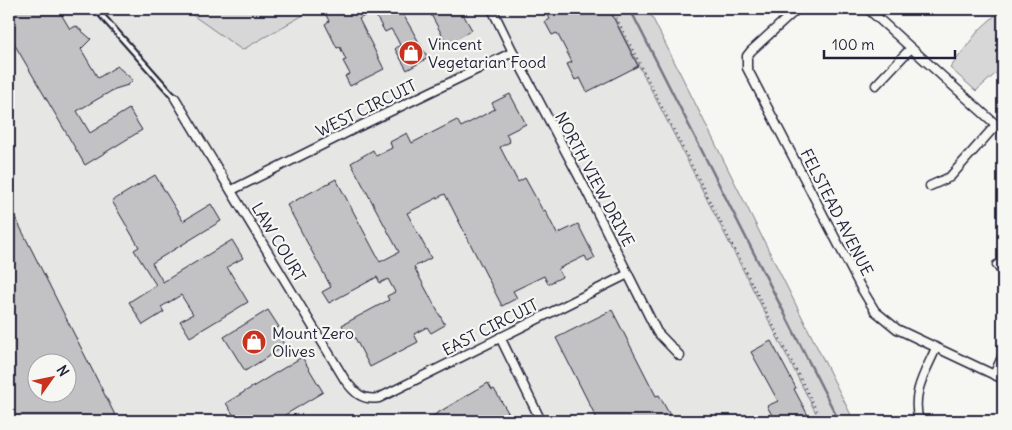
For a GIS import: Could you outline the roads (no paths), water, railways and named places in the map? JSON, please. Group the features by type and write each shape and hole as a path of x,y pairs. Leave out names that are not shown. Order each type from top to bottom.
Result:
{"street":[{"name":"NORTH VIEW DRIVE","path":"492,9 657,332 680,356"},
{"name":"FELSTEAD AVENUE","path":"797,9 751,51 747,56 747,68 867,300 875,311 898,329 1003,379"},
{"path":"868,9 1003,131"},
{"path":"876,85 912,48"},
{"name":"WEST CIRCUIT","path":"232,190 513,52"},
{"name":"LAW COURT","path":"176,98 345,380 363,398"},
{"path":"930,186 950,177 996,125"},
{"path":"996,265 1003,274"},
{"name":"EAST CIRCUIT","path":"363,398 379,398 628,274"},
{"path":"500,337 541,421"},
{"path":"919,421 916,409 917,393 936,348"},
{"path":"994,375 1003,354"}],"lane":[{"path":"96,9 176,98"}],"waterway":[{"path":"630,9 839,421"}],"place":[{"name":"Vincent Vegetarian Food","path":"411,53"},
{"name":"Mount Zero Olives","path":"254,342"}]}
